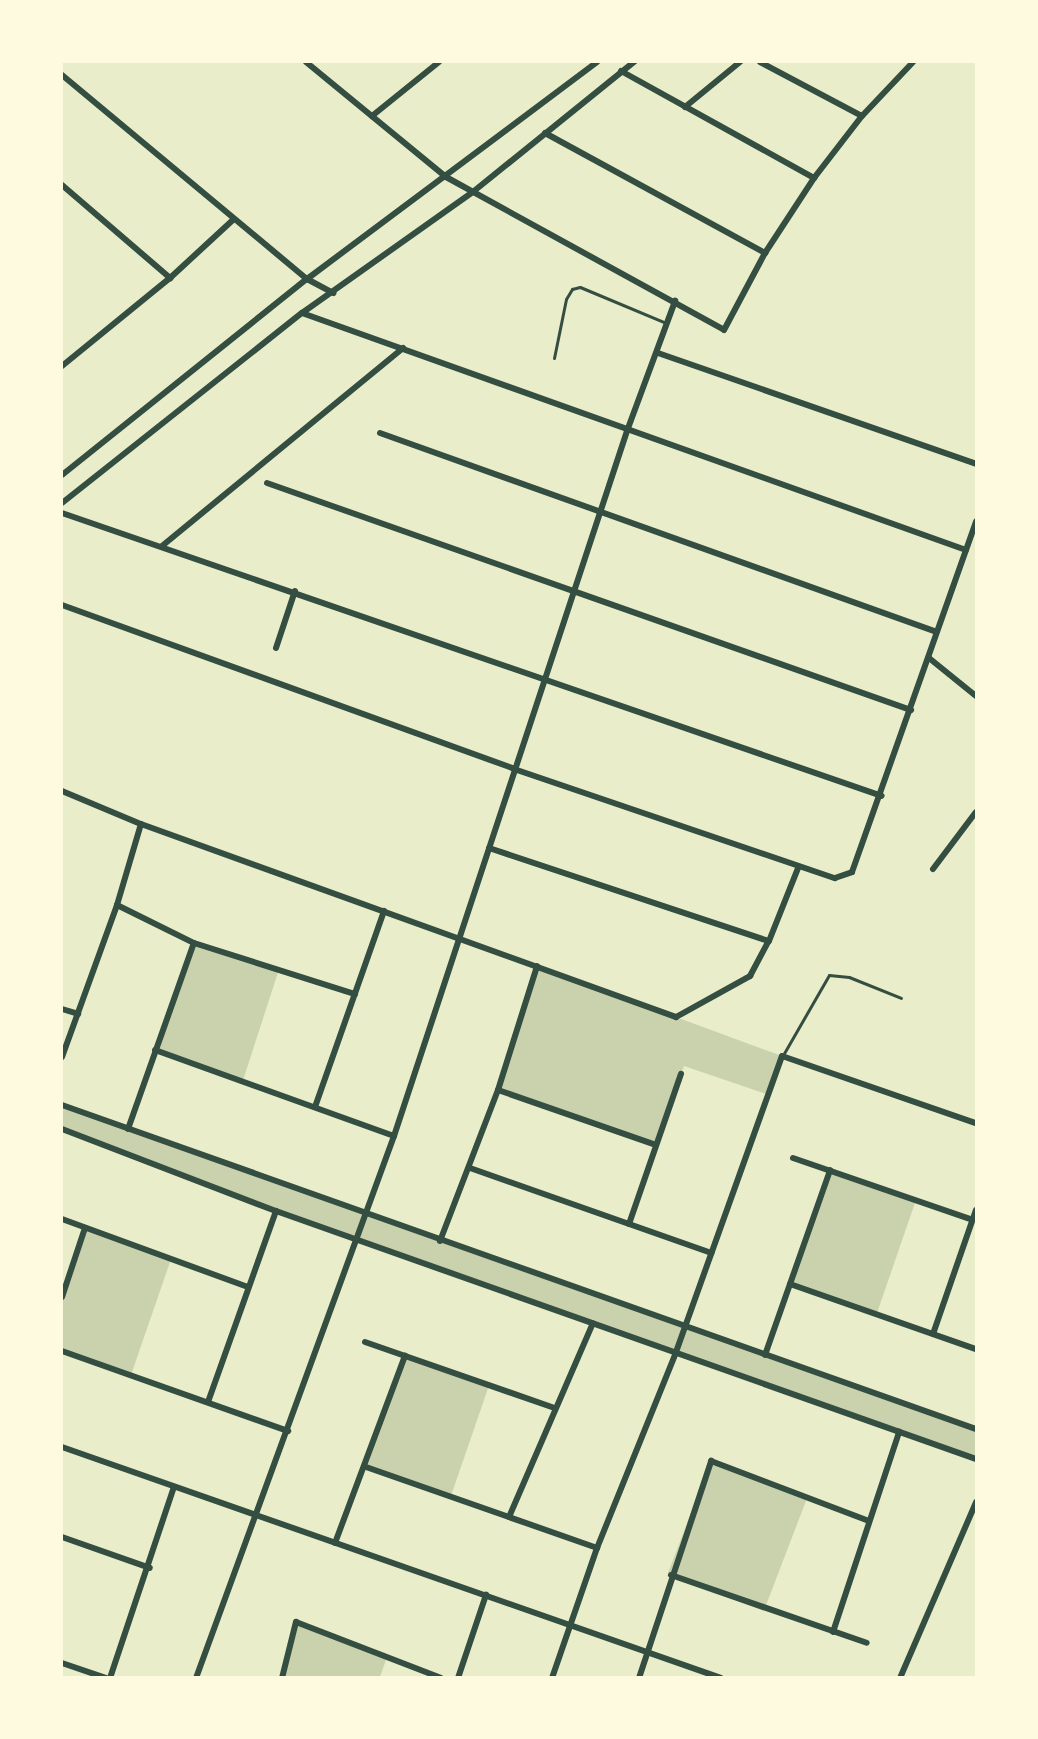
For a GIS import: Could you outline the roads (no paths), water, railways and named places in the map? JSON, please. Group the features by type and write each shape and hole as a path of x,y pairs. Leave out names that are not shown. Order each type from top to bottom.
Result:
{"street":[{"path":"306,62 446,177 724,330 765,253 814,178 862,116 913,62"},
{"path":"372,116 439,62"},
{"path":"62,475 307,279 597,62"},
{"path":"62,503 302,313 474,191 634,62"},
{"path":"685,107 740,62"},
{"path":"760,62 862,116"},
{"path":"621,71 814,178"},
{"path":"62,75 307,279 333,293"},
{"path":"545,133 765,253"},
{"path":"62,185 170,278"},
{"path":"62,366 170,278 234,219"},
{"path":"196,1677 254,1515 288,1431 394,1136 627,431 658,353 675,301"},
{"path":"302,313 627,431 966,550"},
{"path":"162,546 403,348"},
{"path":"658,353 976,464"},
{"path":"380,433 937,632"},
{"path":"267,483 911,710"},
{"path":"62,513 295,591 544,680 882,796"},
{"path":"62,605 514,770 834,878 852,872 882,796 976,521"},
{"path":"276,648 295,591"},
{"path":"929,658 976,696"},
{"path":"62,793 141,824 676,1017 750,976 769,941 798,867"},
{"path":"933,869 976,812"},
{"path":"62,1057 117,905 141,824"},
{"path":"489,848 769,941"},
{"path":"117,905 194,943 355,994"},
{"path":"315,1107 384,911"},
{"path":"128,1129 194,943"},
{"path":"440,1241 470,1168 498,1090 537,966"},
{"path":"62,1009 78,1014"},
{"path":"155,1050 394,1136"},
{"path":"552,1677 597,1548 676,1352 782,1056 976,1123"},
{"path":"629,1224 681,1074"},
{"path":"498,1090 656,1145"},
{"path":"62,1106 365,1215 976,1429"},
{"path":"62,1129 276,1211 976,1459"},
{"path":"793,1158 973,1220"},
{"path":"470,1168 711,1253"},
{"path":"765,1355 830,1170"},
{"path":"933,1334 976,1209"},
{"path":"208,1402 276,1211"},
{"path":"62,1219 248,1287"},
{"path":"62,1297 85,1228"},
{"path":"790,1284 976,1349"},
{"path":"509,1517 554,1408 594,1323"},
{"path":"365,1342 554,1408"},
{"path":"62,1351 288,1431"},
{"path":"335,1543 366,1467 405,1356"},
{"path":"832,1632 899,1432"},
{"path":"62,1447 721,1677"},
{"path":"639,1677 650,1653 671,1575 711,1461 869,1521"},
{"path":"366,1467 597,1548"},
{"path":"62,1663 108,1677 150,1568 174,1486"},
{"path":"900,1677 976,1502"},
{"path":"62,1537 150,1568"},
{"path":"671,1575 867,1643"},
{"path":"458,1677 486,1595"},
{"path":"282,1677 296,1622 441,1677"}],"lane":[{"path":"554,358 566,298 572,290 580,287 668,323"},
{"path":"782,1056 829,975 849,977 901,998"}]}
